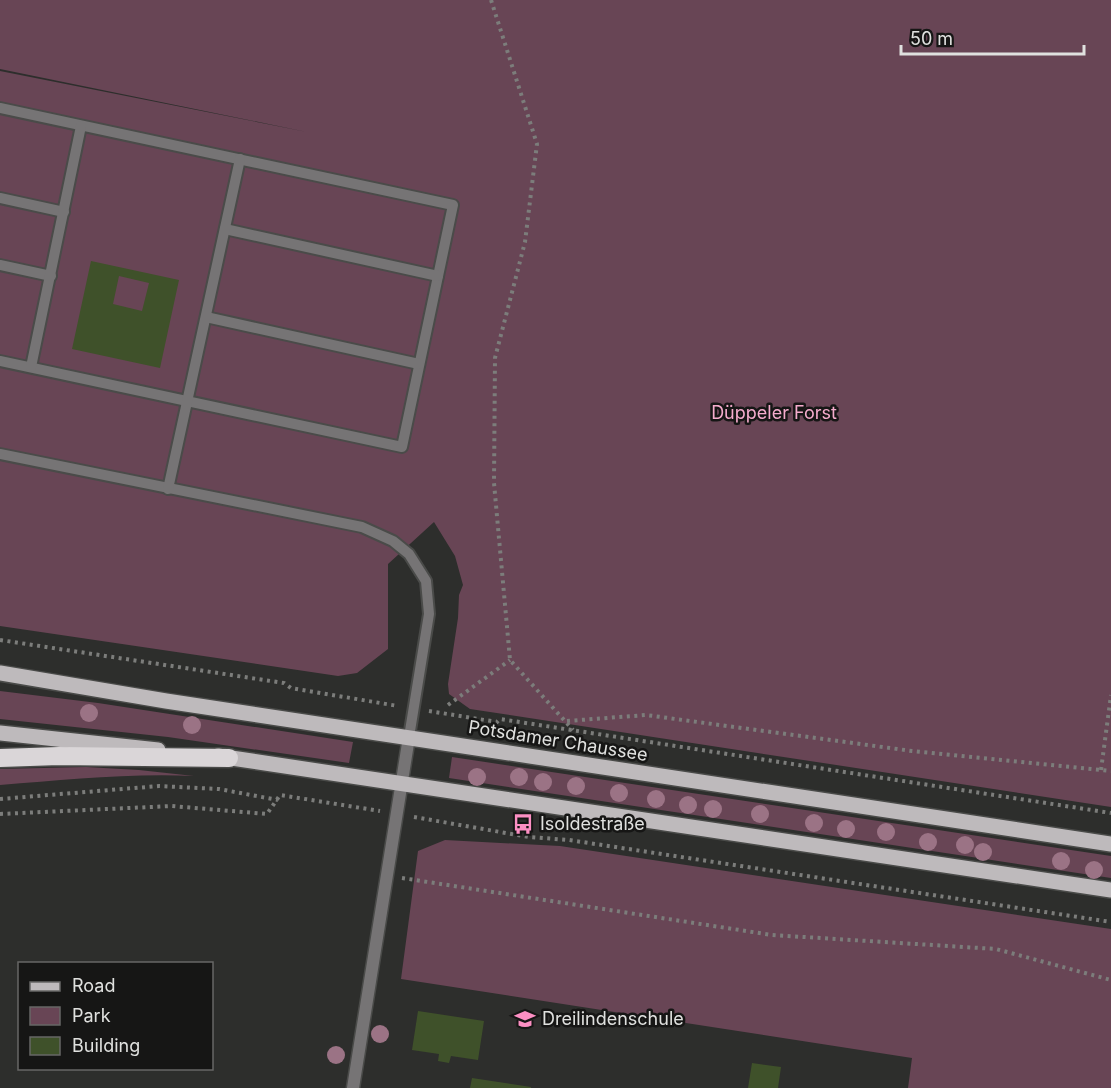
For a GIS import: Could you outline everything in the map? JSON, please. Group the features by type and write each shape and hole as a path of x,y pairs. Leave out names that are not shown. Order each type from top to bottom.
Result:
{"highway":[{"path":"0,758 59,756 229,758"}],"main road":[{"name":"Potsdamer Chaussee","path":"0,673 166,701 1111,844"},
{"path":"0,733 229,758 1111,890"}],"street":[{"path":"353,1088 409,737"}],"lane":[{"path":"0,108 453,205 402,447 0,361"},
{"path":"31,368 81,126"},
{"path":"168,489 240,159"},
{"path":"0,198 64,212"},
{"path":"225,229 438,276"},
{"path":"0,265 51,276"},
{"path":"206,317 419,364"},
{"path":"0,454 362,527 393,541 409,554 426,580 429,614 409,737"}],"path":[{"path":"491,0 537,144 525,242 495,358 495,483 510,660 574,731"},
{"path":"0,640 284,683 291,688 362,700"},
{"path":"448,705 510,660"},
{"path":"1101,770 1111,695"},
{"path":"567,721 646,715 912,751 1111,771"},
{"path":"458,716 497,722 500,719 1111,813"},
{"path":"0,799 159,786 219,789 278,800"},
{"path":"0,814 172,806 267,814 280,795 343,806"},
{"path":"443,821 529,837 569,840 1111,922"},
{"path":"387,875 772,935 996,949 1111,980"}],"green space":[{"name":"Düppeler Forst","path":"0,0 1111,0 1111,807 470,709 449,694 448,684 458,618 459,595 463,585 455,556 434,522 388,564 388,649 357,673 338,676 0,626 0,71 307,132 0,69"},
{"path":"0,691 98,703 353,742 349,763 168,737 0,719"},
{"path":"452,757 1111,856 1111,878 449,778"},
{"path":"86,767 194,776 121,776 0,785 0,769"},
{"path":"445,840 560,846 1111,929 1111,1088 908,1088 912,1058 401,979 418,851"}],"building":[{"path":"91,261 179,280 160,368 72,349","holes":["119,276 149,283 142,311 113,304"]},
{"path":"418,1011 484,1021 478,1060 451,1056 449,1063 438,1061 439,1054 412,1050"},
{"path":"752,1063 781,1067 778,1088 748,1088"},
{"path":"472,1078 531,1087 531,1088 470,1088"}],"place":[{"name":"Isoldestraße","path":"523,824"},
{"name":"Dreilindenschule","path":"525,1019"}]}
